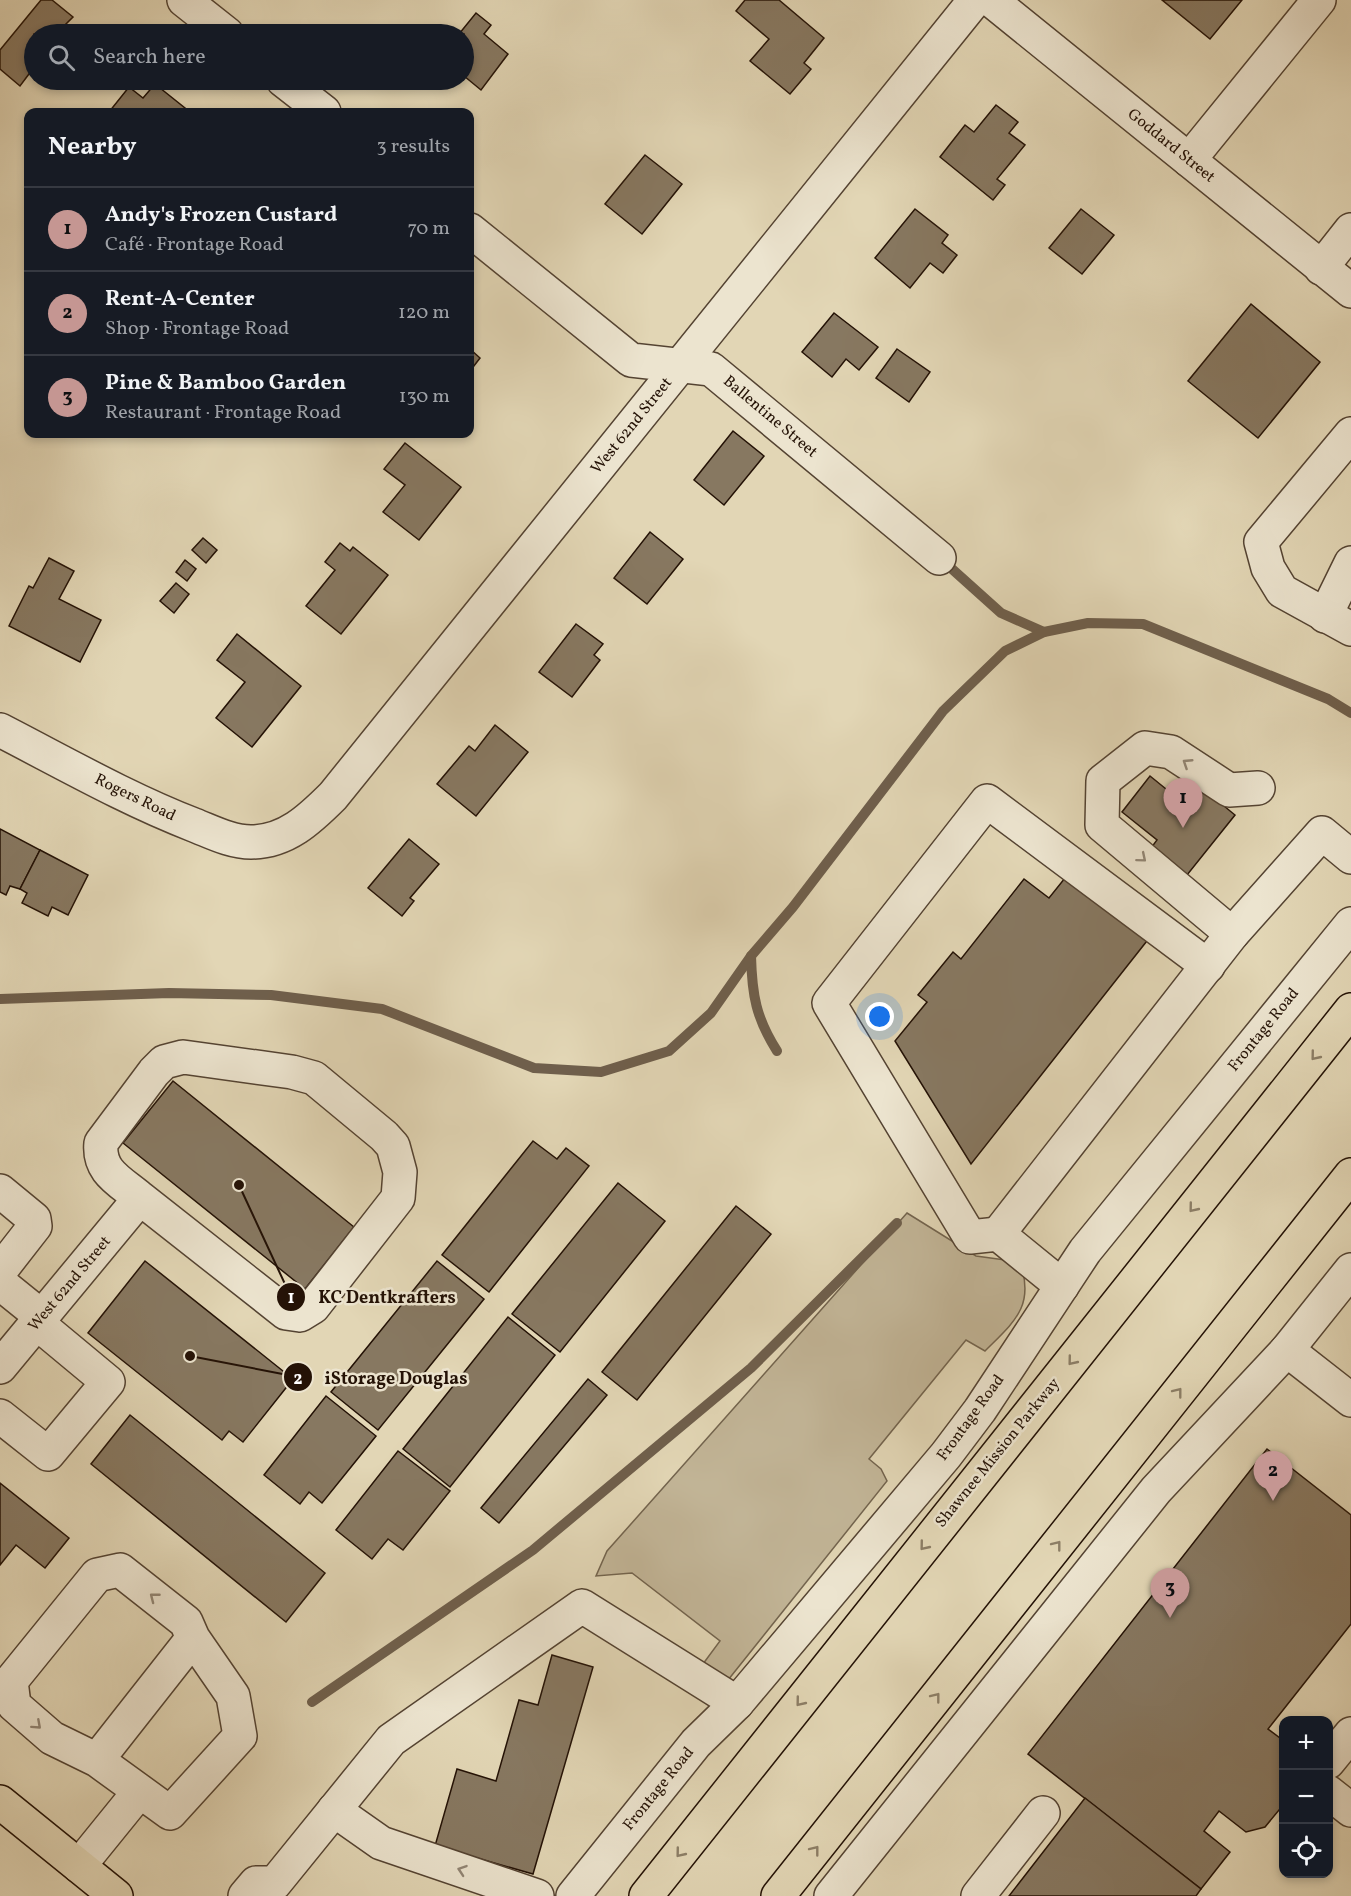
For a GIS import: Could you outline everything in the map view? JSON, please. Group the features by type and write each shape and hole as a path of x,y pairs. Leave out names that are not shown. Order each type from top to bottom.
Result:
{"main road":[{"name":"Shawnee Mission Parkway","path":"645,1896 1351,1010"},
{"path":"778,1896 1351,1175"},
{"path":"0,1802 116,1896"}],"street":[{"path":"184,0 214,24"},
{"name":"West 62nd Street","path":"277,838 303,826 333,796 975,0"},
{"name":"Goddard Street","path":"991,0 1351,291"},
{"path":"1189,160 1319,0"},
{"path":"296,90 319,108"},
{"path":"1321,268 1351,230"},
{"name":"Ballentine Street","path":"474,233 631,360 711,369 939,558"},
{"path":"1351,434 1261,542 1268,568 1282,591 1338,623 1351,563"},
{"name":"Rogers Road","path":"0,730 161,812 228,838 251,842 277,838"},
{"path":"1233,934 1102,825 1103,781 1145,748 1170,752 1229,790 1258,788"},
{"path":"1062,1286 998,1234 969,1236 829,1003 987,801 1208,966"},
{"path":"998,1234 1233,934 1322,833 1351,857"},
{"name":"Frontage Road","path":"573,1896 696,1743 737,1703 946,1455 980,1410 1062,1286 1105,1226 1351,924"},
{"path":"183,1057 292,1072 314,1078 384,1136 393,1146 400,1172 398,1198 313,1307 300,1315 286,1313 140,1198 104,1168 99,1157 101,1143 154,1072 164,1062 183,1057"},
{"path":"0,1191 34,1219 35,1226 0,1271"},
{"name":"West 62nd Street","path":"0,1368 140,1198"},
{"path":"831,1896 1156,1490 1287,1350 1351,1270"},
{"path":"0,1283 108,1382 48,1454 0,1416"},
{"path":"1287,1350 1351,1400"},
{"path":"120,1570 186,1622 193,1638 233,1696 240,1736 170,1813 97,1760 52,1738 14,1705 11,1681 97,1575 120,1570"},
{"path":"245,1896 256,1883 275,1883 391,1740 582,1605 737,1703"},
{"path":"97,1760 193,1638"},
{"path":"1333,1757 1351,1734"},
{"path":"79,1866 139,1792"},
{"path":"1333,1795 1351,1810"},
{"path":"334,1810 381,1843 537,1896"},
{"path":"978,1896 1043,1813"}],"shaded area":[{"path":"907,1213 976,1256 1020,1262 1025,1290 1023,1302 1013,1321 985,1351 966,1340 869,1459 881,1469 887,1481 728,1680 700,1668 720,1641 632,1573 596,1576 607,1551"}],"building":[{"path":"41,0 52,0 73,17 66,24 24,24 24,81 20,86 0,69 0,50"},
{"path":"745,0 779,0 824,38 804,63 811,69 790,94 750,61 769,39 736,11"},
{"path":"1162,0 1242,0 1210,39"},
{"path":"476,13 491,25 484,34 508,54 481,90 474,84 474,24 467,24"},
{"path":"127,90 133,90 143,98 150,90 162,90 185,108 112,108"},
{"path":"996,105 1018,122 1009,133 1025,145 997,179 1005,185 993,200 940,157 965,125 974,132"},
{"path":"645,155 682,184 642,234 605,204"},
{"path":"915,209 948,235 942,243 957,255 943,273 930,263 910,288 875,258"},
{"path":"1081,209 1114,235 1082,274 1049,248"},
{"path":"1251,304 1320,362 1258,438 1188,381"},
{"path":"834,313 878,347 859,370 846,359 832,377 802,352"},
{"path":"897,349 930,372 909,402 876,378"},
{"path":"474,353 480,358 474,366"},
{"path":"733,431 764,456 724,505 694,480"},
{"path":"405,443 461,487 419,540 383,512 405,485 384,469"},
{"path":"650,532 683,559 647,604 614,578"},
{"path":"203,538 217,550 206,563 192,550"},
{"path":"340,543 350,551 353,547 388,575 341,634 306,606 335,570 325,562"},
{"path":"49,558 74,571 59,599 101,620 80,662 9,626 29,586 33,588"},
{"path":"185,560 196,569 187,581 176,572"},
{"path":"176,583 189,594 174,613 160,601"},
{"path":"576,624 603,644 594,655 600,660 572,697 539,672"},
{"path":"237,634 301,686 252,747 216,718 245,682 217,660"},
{"path":"495,725 528,752 476,816 437,784 469,746 475,751"},
{"path":"1150,776 1187,806 1202,788 1235,815 1183,880 1148,852 1157,840 1122,812"},
{"path":"0,829 40,850 20,889 10,886 6,895 0,892"},
{"path":"409,839 439,864 410,898 414,901 402,916 368,888"},
{"path":"40,850 88,875 68,915 52,907 48,916 22,903 27,893 20,889"},
{"path":"1069,873 1150,937 971,1164 895,1041 927,1002 918,995 953,952 961,959 1024,879 1049,898"},
{"path":"173,1081 354,1227 305,1289 123,1143"},
{"path":"533,1141 557,1159 566,1148 589,1166 489,1292 442,1255"},
{"path":"618,1183 665,1221 560,1352 512,1314"},
{"path":"736,1206 771,1234 637,1400 602,1372"},
{"path":"145,1261 293,1379 243,1442 229,1431 222,1440 88,1333"},
{"path":"437,1261 484,1299 378,1430 331,1392"},
{"path":"508,1317 555,1355 450,1487 403,1449"},
{"path":"588,1379 607,1395 499,1523 481,1508"},
{"path":"326,1396 376,1436 322,1503 309,1492 300,1504 264,1475"},
{"path":"130,1415 325,1573 286,1622 91,1464"},
{"path":"1267,1449 1351,1515 1351,1624 1268,1729 1279,1737 1279,1810 1265,1827 1246,1832 1219,1811 1204,1831 1230,1852 1201,1889 1028,1754"},
{"path":"398,1451 450,1491 403,1550 388,1539 372,1559 336,1530"},
{"path":"0,1483 69,1538 45,1568 16,1545 0,1565"},
{"path":"552,1655 593,1667 533,1874 435,1846 457,1769 496,1781 519,1700 538,1705"},
{"path":"1085,1798 1201,1889 1196,1896 1009,1896"}],"waterway":[{"path":"942,560 1001,613 1044,632"},
{"path":"0,999 169,993 271,995 382,1009 534,1068 601,1072 669,1051 711,1013 751,956 793,907 943,711 1005,651 1044,632 1088,623 1143,624 1328,699 1351,713"},
{"path":"751,956 756,1006 764,1028 777,1051"},
{"path":"312,1702 533,1550 751,1368 897,1223"}],"place":[{"name":"Andy's Frozen Custard","path":"1183,828"},
{"name":"KC Dentkrafters","path":"239,1185"},
{"name":"iStorage Douglas","path":"190,1356"},
{"name":"Rent-A-Center","path":"1273,1501"},
{"name":"Pine & Bamboo Garden","path":"1170,1618"}]}
